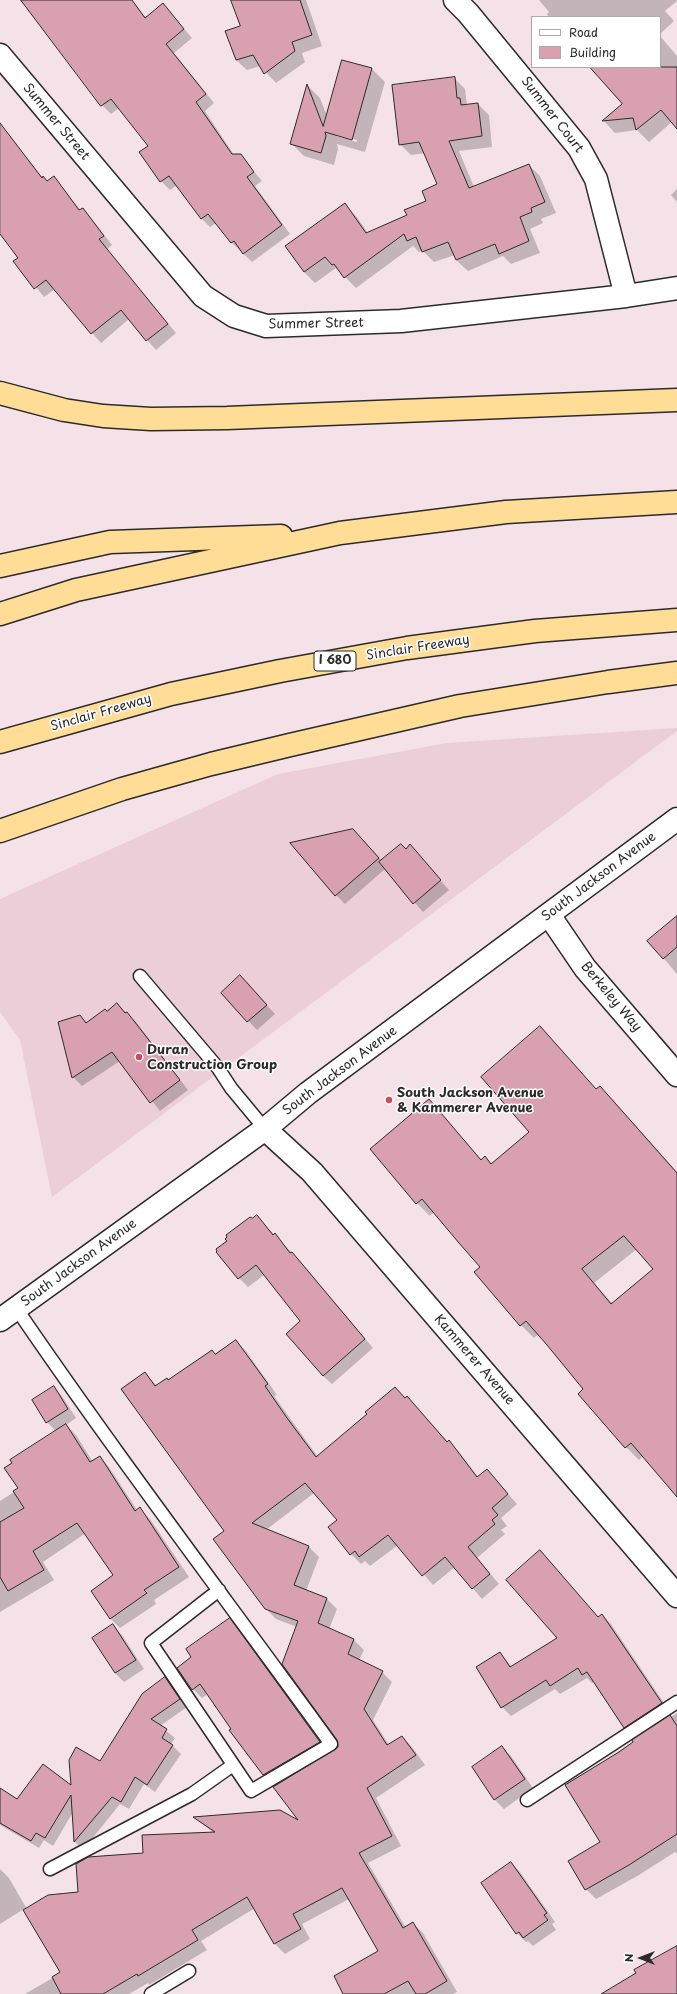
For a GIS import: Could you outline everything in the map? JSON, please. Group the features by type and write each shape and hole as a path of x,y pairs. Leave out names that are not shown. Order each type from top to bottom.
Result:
{"highway":[{"path":"0,393 64,410 103,416 151,419 227,418 677,400"},
{"path":"0,566 110,542 340,533 506,512 677,502"},
{"path":"0,614 76,590 340,533"},
{"name":"Sinclair Freeway","path":"0,742 170,694 280,671 407,648 535,631 677,620"},
{"path":"0,831 122,789 211,764 460,706 601,683 677,673"}],"street":[{"name":"Summer Court","path":"455,0 468,13 580,148 596,179 626,296"},
{"name":"Summer Street","path":"0,55 203,296 234,316 266,326 401,321 626,296 677,288"},
{"name":"South Jackson Avenue","path":"8,1314 265,1129 320,1084 677,819"},
{"name":"Berkeley Way","path":"549,915 585,968 677,1075"},
{"name":"Kammerer Avenue","path":"265,1129 312,1172 677,1596"}],"lane":[{"path":"140,976 218,1068 231,1088 265,1129"},
{"path":"8,1314 56,1367 219,1590 331,1744 251,1792 151,1643 219,1590"},
{"path":"526,1800 677,1702"},
{"path":"50,1869 192,1794 233,1766"},
{"path":"151,1994 190,1971"}],"shaded area":[{"path":"677,728 677,731 52,1197 20,1040 0,1012 0,899 278,774 447,743"}],"building":[{"path":"21,0 132,0 145,18 163,3 184,29 166,44 206,94 196,102 232,154 241,154 254,172 247,177 282,225 243,254 234,241 231,243 208,214 201,219 169,176 160,182 139,152 148,146 111,99 101,106"},
{"path":"231,0 300,0 312,35 292,42 295,51 264,74 253,55 236,60 225,31 240,26"},
{"path":"342,60 372,68 352,140 325,132 326,136 321,153 290,144 307,84 323,126"},
{"path":"677,67 677,129 661,110 636,130 633,118 602,121 622,104 591,68"},
{"path":"455,77 457,98 460,98 461,105 478,103 482,136 449,141 469,188 529,164 545,202 531,208 532,212 520,217 529,241 499,254 495,244 456,260 448,242 422,252 416,237 407,241 404,234 344,278 334,264 332,265 325,257 304,272 285,246 345,203 366,233 407,215 404,210 426,201 422,191 437,184 419,142 399,145 392,85"},
{"path":"0,123 42,178 43,176 47,181 54,176 79,210 83,208 104,236 99,239 168,324 146,341 121,310 91,334 46,280 34,289 13,261 18,258 0,234"},
{"path":"353,829 379,858 335,896 290,843"},
{"path":"401,844 406,849 410,844 441,880 413,904 379,862"},
{"path":"677,916 677,947 663,959 647,941"},
{"path":"240,975 267,1005 247,1022 221,993"},
{"name":"Duran Construction Group","path":"117,1003 125,1013 127,1012 180,1080 150,1103 112,1052 72,1078 58,1022 80,1015 86,1023 105,1009 107,1011"},
{"path":"540,1026 596,1089 600,1086 677,1173 677,1497 631,1443 625,1448 578,1394 583,1389 547,1345 526,1321 520,1326 474,1272 480,1267 422,1199 416,1204 370,1149 429,1099 481,1160 485,1156 491,1164 529,1132 481,1077","holes":["624,1236 653,1269 611,1304 582,1269"]},
{"path":"257,1215 273,1235 275,1233 290,1253 292,1252 365,1339 323,1376 286,1334 300,1321 256,1265 238,1279 216,1252 216,1249 227,1241 225,1239 227,1237 226,1235 250,1217 252,1218"},
{"path":"236,1340 268,1384 265,1386 316,1457 367,1414 365,1412 395,1387 405,1398 407,1396 447,1442 449,1440 477,1477 487,1469 508,1494 492,1508 498,1515 492,1520 495,1524 468,1547 490,1574 472,1589 445,1557 422,1576 388,1535 359,1557 355,1551 350,1555 328,1527 337,1520 305,1483 252,1523 309,1546 294,1585 327,1598 318,1623 354,1639 348,1654 383,1671 364,1709 387,1745 402,1736 416,1755 367,1788 392,1836 359,1853 403,1928 413,1922 447,1981 425,1994 416,1994 408,1981 384,1994 343,1994 334,1976 378,1951 342,1888 293,1914 301,1929 274,1944 247,1897 192,1930 198,1940 138,1976 137,1974 103,1994 61,1994 52,1977 60,1972 23,1910 48,1895 78,1892 76,1864 88,1857 143,1853 142,1835 215,1832 193,1817 280,1810 298,1820 273,1787 338,1747 337,1740 282,1664 298,1621 265,1609 213,1539 224,1531 121,1389 145,1372 155,1386 167,1378 168,1380 212,1350 215,1354"},
{"path":"54,1386 68,1409 46,1423 32,1400"},
{"path":"66,1424 90,1462 100,1456 135,1511 140,1507 179,1567 144,1590 147,1593 110,1619 91,1591 113,1575 77,1523 33,1551 44,1570 8,1591 0,1577 0,1522 24,1508 13,1491 18,1488 4,1468 12,1463 10,1460"},
{"path":"540,1550 598,1617 602,1614 662,1703 624,1728 587,1672 582,1675 578,1668 550,1686 546,1680 501,1708 476,1667 500,1652 510,1667 557,1638 506,1580"},
{"path":"230,1618 320,1742 263,1775 229,1730 231,1729 200,1684 192,1690 177,1668 191,1657 186,1649"},
{"path":"113,1624 136,1660 115,1673 92,1638"},
{"path":"165,1677 180,1699 151,1719 167,1729 162,1738 173,1745 147,1785 135,1777 121,1802 112,1797 74,1842 71,1795 45,1838 36,1833 31,1841 0,1823 0,1788 17,1799 43,1764 71,1785 69,1760 76,1747 100,1761 142,1694"},
{"path":"670,1715 677,1726 677,1834 629,1865 585,1890 568,1861 600,1842 565,1785 619,1752 633,1742 632,1740"},
{"path":"502,1746 525,1779 494,1800 472,1767"},
{"path":"511,1862 547,1913 544,1915 548,1920 523,1938 519,1932 516,1934 481,1883"},
{"path":"677,1946 677,1994 601,1994 636,1973 634,1970"}],"place":[{"name":"Duran Construction Group","path":"139,1057"},
{"name":"South Jackson Avenue & Kammerer Avenue","path":"389,1100"}]}
